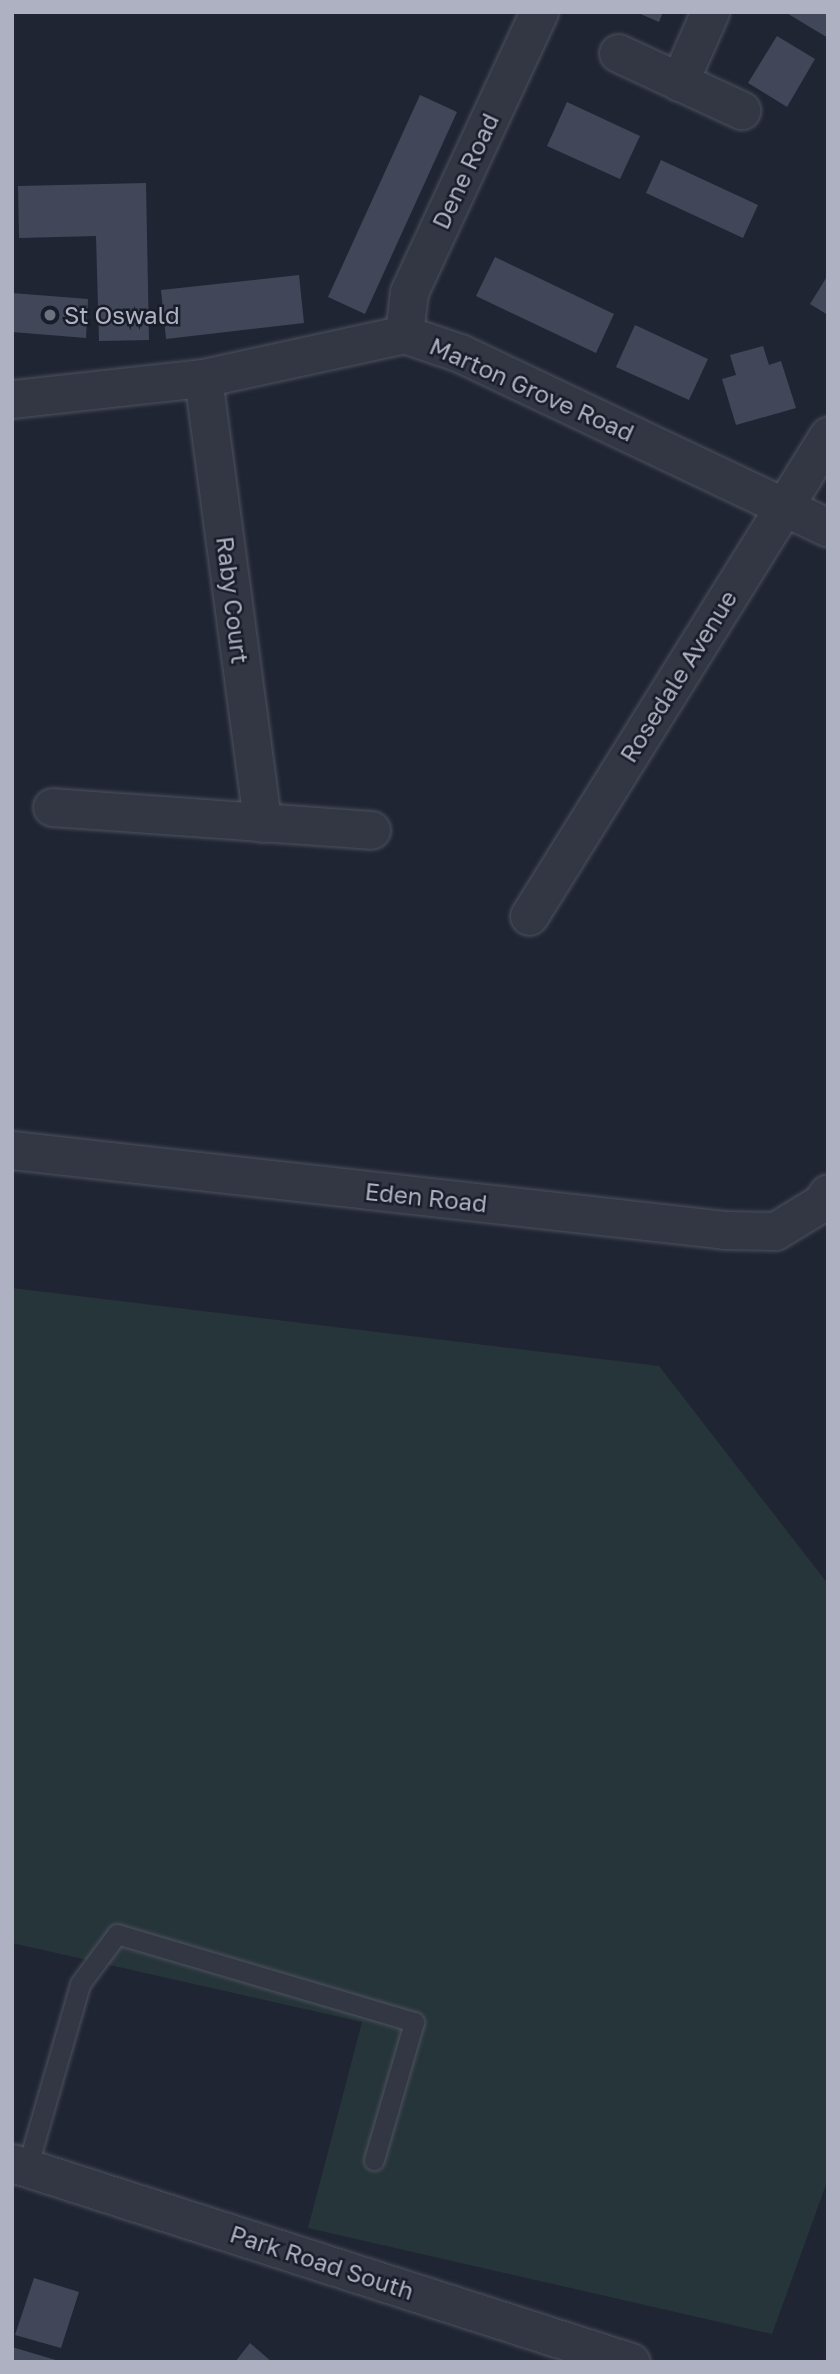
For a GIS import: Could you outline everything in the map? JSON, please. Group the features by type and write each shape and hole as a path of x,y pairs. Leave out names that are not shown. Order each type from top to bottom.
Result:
{"street":[{"name":"Dene Road","path":"404,334 409,292 540,12"},
{"path":"679,82 710,12"},
{"path":"618,53 741,110"},
{"name":"Marton Grove Road","path":"12,399 203,378 404,334 460,353 783,504 828,528"},
{"name":"Raby Court","path":"203,378 262,822"},
{"name":"Rosedale Avenue","path":"530,916 783,504 828,436"},
{"path":"52,807 372,830"},
{"name":"Eden Road","path":"12,1150 725,1230 775,1230 821,1203 828,1193"},
{"name":"Park Road South","path":"20,2165 631,2362"}],"lane":[{"path":"20,2165 80,1984 117,1934 414,2022 374,2160"}],"shaded area":[{"path":"12,1288 659,1366 828,1584 828,2179 772,2334 308,2228 362,2022 12,1943"}],"building":[{"path":"636,12 663,12 659,22"},
{"path":"785,12 828,12 828,38"},
{"path":"777,36 815,59 787,107 748,83"},
{"path":"420,95 457,112 365,314 328,297"},
{"path":"567,102 640,136 620,179 547,146"},
{"path":"661,160 758,205 743,238 646,193"},
{"path":"146,183 149,340 99,341 96,236 19,238 18,186"},
{"path":"495,257 614,314 596,353 476,296"},
{"path":"299,275 304,323 166,339 161,290"},
{"path":"828,275 828,315 810,304"},
{"name":"St Oswald","path":"12,293 88,299 86,338 12,332"},
{"path":"635,325 708,359 689,400 616,367"},
{"path":"763,346 769,365 781,361 796,408 736,425 722,379 736,375 730,355"},
{"path":"34,2278 79,2292 61,2348 15,2335"},
{"path":"250,2343 272,2362 235,2362"},
{"path":"12,2347 59,2361 12,2362"}],"place":[{"name":"St Oswald","path":"50,315"}]}
